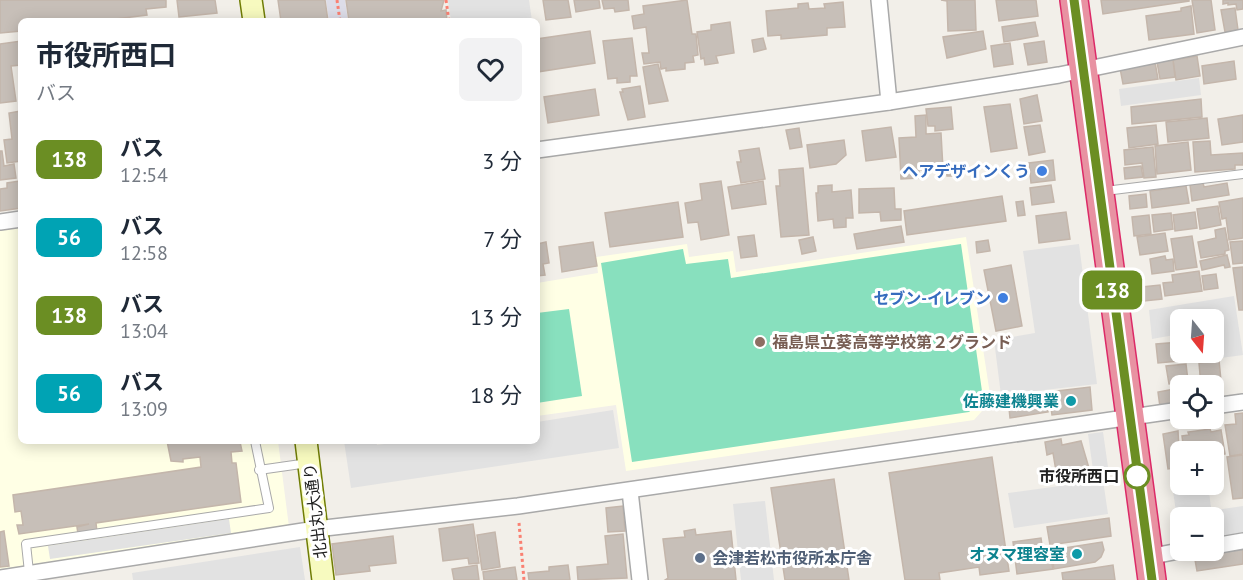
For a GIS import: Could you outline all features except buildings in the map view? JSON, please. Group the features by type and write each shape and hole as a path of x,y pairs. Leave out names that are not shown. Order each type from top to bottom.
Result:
{"highway":[{"path":"1074,0 1150,569"}],"street":[{"path":"251,0 254,18"},
{"path":"879,0 889,102"},
{"path":"540,150 889,102 1059,75 1243,37"},
{"path":"0,222 18,219"},
{"path":"1224,405 1243,402"},
{"path":"0,578 316,529 630,491 1170,411"},
{"name":"北出丸大通り","path":"306,444 323,580"},
{"path":"630,491 640,580"},
{"path":"1224,544 1243,541"},
{"path":"1150,569 1170,558"}],"lane":[{"path":"1100,192 1243,174"},
{"path":"29,572 26,544 269,508 256,444"},
{"path":"260,470 309,463"}],"path":[{"path":"337,0 340,18"},
{"path":"446,0 447,18"},
{"path":"518,506 524,580"}],"shaded area":[{"path":"326,0 345,0 348,18 329,18"},
{"path":"448,0 529,0 532,18 451,18"},
{"path":"1199,78 1201,95 1121,106 1119,89"},
{"path":"18,222 18,444 278,444 289,527 0,569 0,225"},
{"name":"福島県立葵高等学校第２グランド","path":"966,237 991,401 974,420 626,471 616,405 540,416 540,283 598,273 596,257 687,244 689,257 733,251 736,272"},
{"path":"1079,244 1097,384 1001,395 994,340 1035,333 1023,251"},
{"path":"1234,296 1243,355 1224,358 1224,309 1170,309 1170,336 1152,339 1149,310"},
{"path":"613,410 619,448 351,488 344,444 540,444 540,422"},
{"path":"1103,432 1109,474 1094,477 1088,434"},
{"path":"1103,480 1108,514 1014,528 1008,493"},
{"path":"1174,495 1209,495 1211,507 1175,507"},
{"path":"765,501 774,580 741,580 733,504"},
{"path":"1243,506 1243,537 1224,540 1224,509"},
{"path":"229,519 231,533 50,559 48,546"},
{"path":"300,547 305,580 133,580 132,573"}],"green space":[{"name":"福島県立葵高等学校第２グランド","path":"961,244 983,398 969,412 632,462 601,263 683,249 686,264 728,259 731,278"},
{"path":"569,309 582,396 540,403 540,313"}],"bus line":[{"name":"138","path":"1074,0 1152,580"}],"place":[{"name":"ヘアデザインくう","path":"1042,171"},
{"name":"セブン-イレブン","path":"1003,298"},
{"name":"福島県立葵高等学校第２グランド","path":"760,342"},
{"name":"佐藤建機興業","path":"1071,401"},
{"name":"市役所西口","path":"1137,476"},
{"name":"オヌマ理容室","path":"1077,554"},
{"name":"会津若松市役所本庁舎","path":"700,558"}]}
